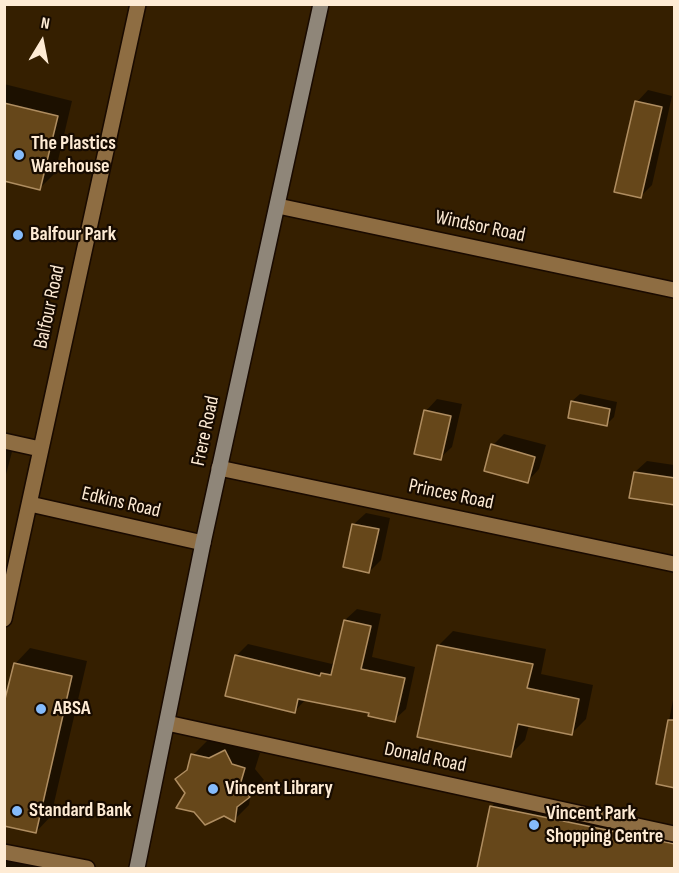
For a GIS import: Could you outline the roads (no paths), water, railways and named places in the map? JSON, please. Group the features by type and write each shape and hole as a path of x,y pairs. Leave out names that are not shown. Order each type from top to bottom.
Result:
{"street":[{"name":"Balfour Road","path":"4,619 138,4"},
{"name":"Frere Road","path":"137,868 219,468 321,4"},
{"name":"Windsor Road","path":"278,206 675,290"},
{"path":"4,441 40,449"},
{"name":"Princes Road","path":"219,468 675,564"},
{"name":"Edkins Road","path":"30,504 204,543"},
{"name":"Donald Road","path":"167,723 675,834"},
{"path":"4,852 87,868"}],"place":[{"name":"The Plastics Warehouse","path":"19,155"},
{"name":"Balfour Park","path":"18,235"},
{"name":"ABSA","path":"41,709"},
{"name":"Vincent Library","path":"213,789"},
{"name":"Standard Bank","path":"17,811"},
{"name":"Vincent Park Shopping Centre","path":"534,825"}]}
